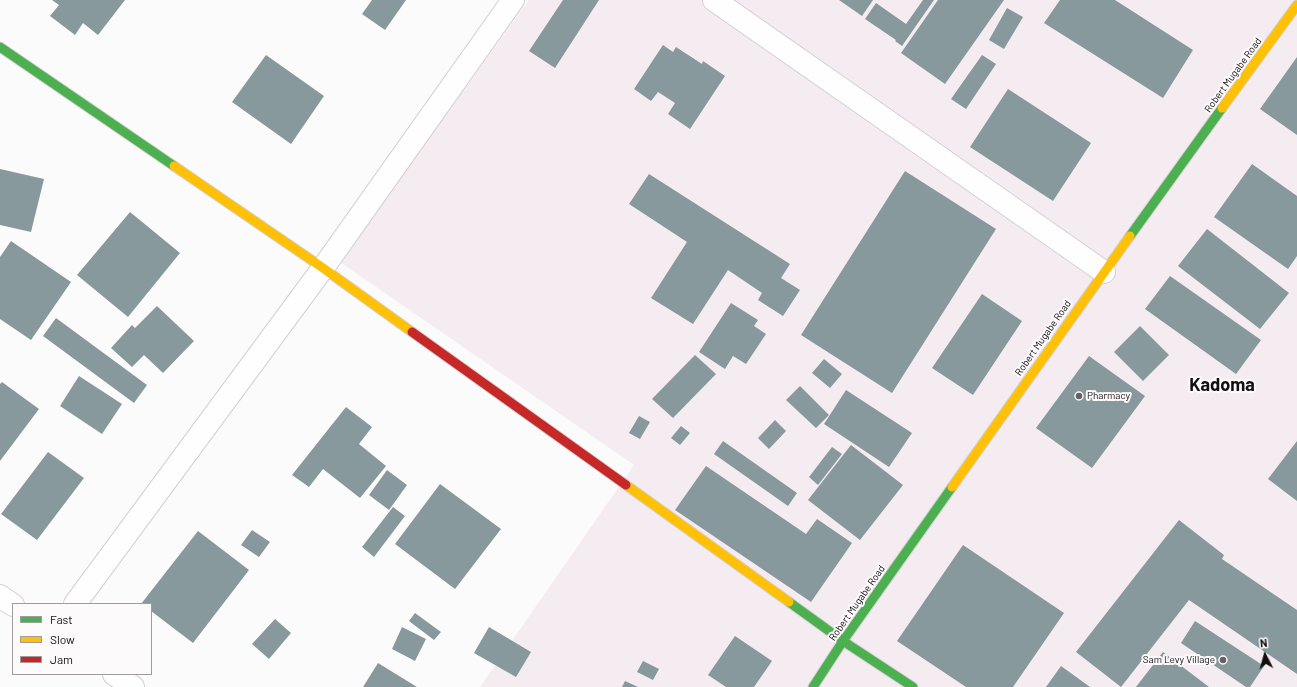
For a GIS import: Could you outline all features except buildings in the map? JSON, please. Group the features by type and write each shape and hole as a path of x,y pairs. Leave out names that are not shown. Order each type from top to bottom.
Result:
{"street":[{"path":"75,603 323,268 514,0"},
{"path":"714,0 1104,272"},
{"name":"Robert Mugabe Road","path":"813,687 843,641 1104,272 1297,6"},
{"path":"0,47 323,268 843,641 913,687"},
{"path":"0,596 12,604"},
{"path":"115,675 133,687"}],"shaded area":[{"path":"529,0 1297,0 1297,687 480,687 634,465 340,262"}],"traffic: fast":[{"path":"0,47 174,166"},
{"path":"1130,236 1222,108"},
{"path":"813,687 843,641 952,487"},
{"path":"789,602 843,641 913,687"}],"traffic: slow":[{"path":"1222,108 1297,5"},
{"path":"174,166 323,268 412,332"},
{"path":"952,487 1130,236"},
{"path":"626,485 789,602"}],"traffic: jam":[{"path":"412,332 626,485"}],"place":[{"name":"Pharmacy","path":"1079,396"},
{"name":"Sam Levy Village","path":"1223,660"}],"district":[{"name":"Kadoma","path":"1222,385"}]}
